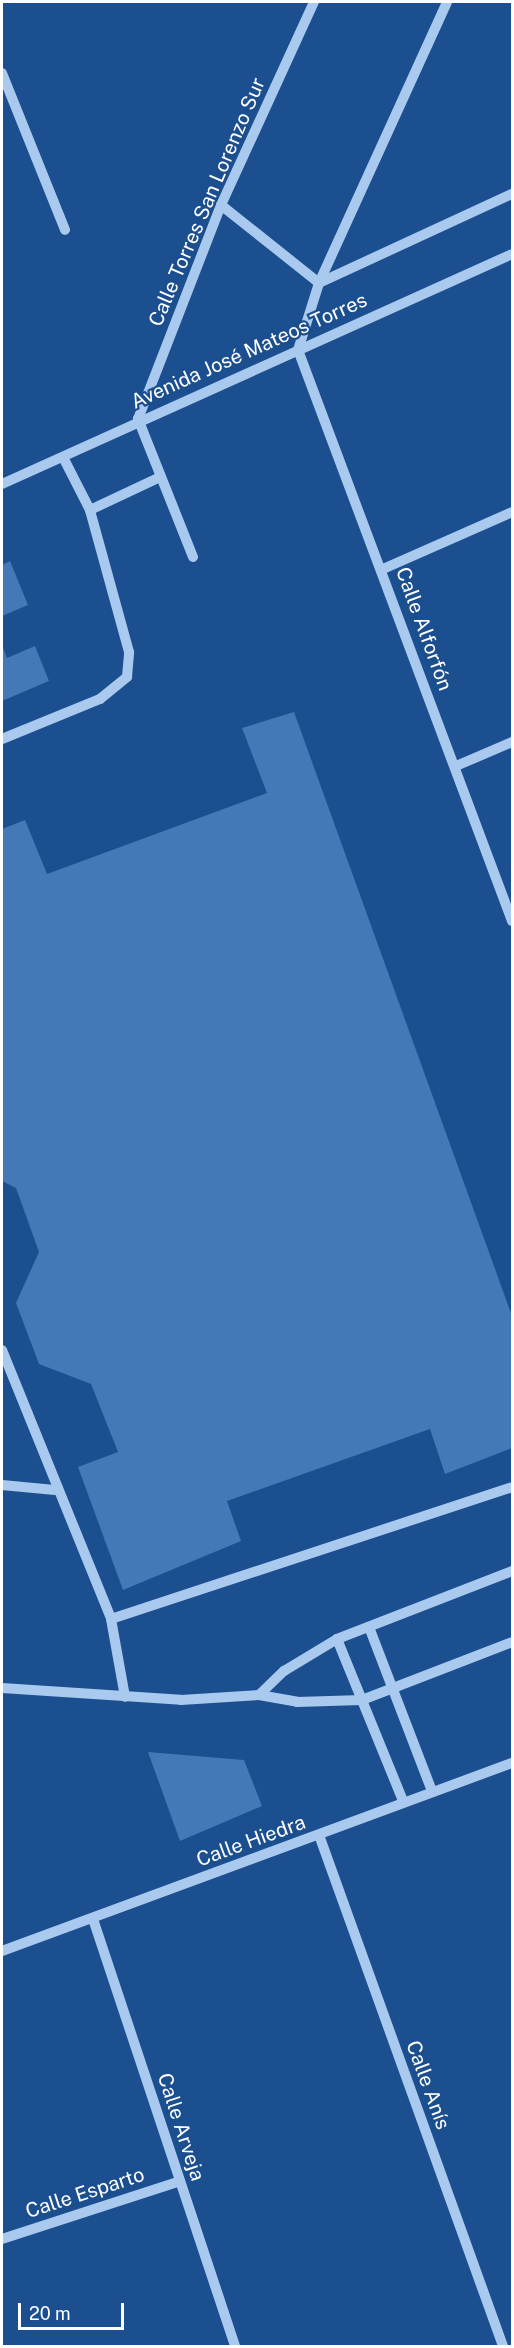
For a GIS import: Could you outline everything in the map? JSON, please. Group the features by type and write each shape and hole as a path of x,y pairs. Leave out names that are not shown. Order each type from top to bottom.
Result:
{"street":[{"name":"Calle Torres San Lorenzo Sur","path":"138,419 221,205 315,2"},
{"path":"298,350 319,283 447,2"},
{"path":"2,73 65,230"},
{"name":"Avenida José Mateos Torres","path":"221,205 319,283 513,194"},
{"name":"Avenida José Mateos Torres","path":"2,484 63,457 138,419 513,254"},
{"name":"Calle Alforfón","path":"298,350 383,569 513,921"},
{"path":"138,419 193,557"},
{"path":"2,739 100,699 126,677 129,652 90,510 63,457"},
{"path":"90,510 160,477"},
{"path":"383,569 513,512"},
{"path":"456,766 513,742"},
{"path":"2,1350 55,1490 111,1619 125,1697"},
{"path":"2,1485 55,1490"},
{"path":"111,1619 513,1487"},
{"path":"259,1695 292,1666 337,1639 513,1571"},
{"path":"369,1627 432,1791"},
{"path":"337,1639 403,1801"},
{"path":"2,1688 125,1697 259,1695 297,1702 362,1700 513,1642"},
{"name":"Calle Hiedra","path":"2,1951 319,1835 403,1801 513,1763"},
{"name":"Calle Anís","path":"319,1835 503,2346"},
{"name":"Calle Arveja","path":"93,1919 235,2346"},
{"name":"Calle Esparto","path":"2,2239 180,2181"}],"building":[{"path":"10,561 28,605 2,616 2,565"},
{"path":"2,645 7,658 35,646 49,681 2,701"},
{"path":"294,712 512,1316 512,1448 445,1474 430,1429 227,1501 241,1541 123,1590 78,1467 118,1452 91,1384 39,1364 16,1303 39,1252 16,1188 2,1181 2,829 25,820 47,874 267,793 242,728"},
{"path":"148,1752 244,1760 262,1806 180,1841"}]}
